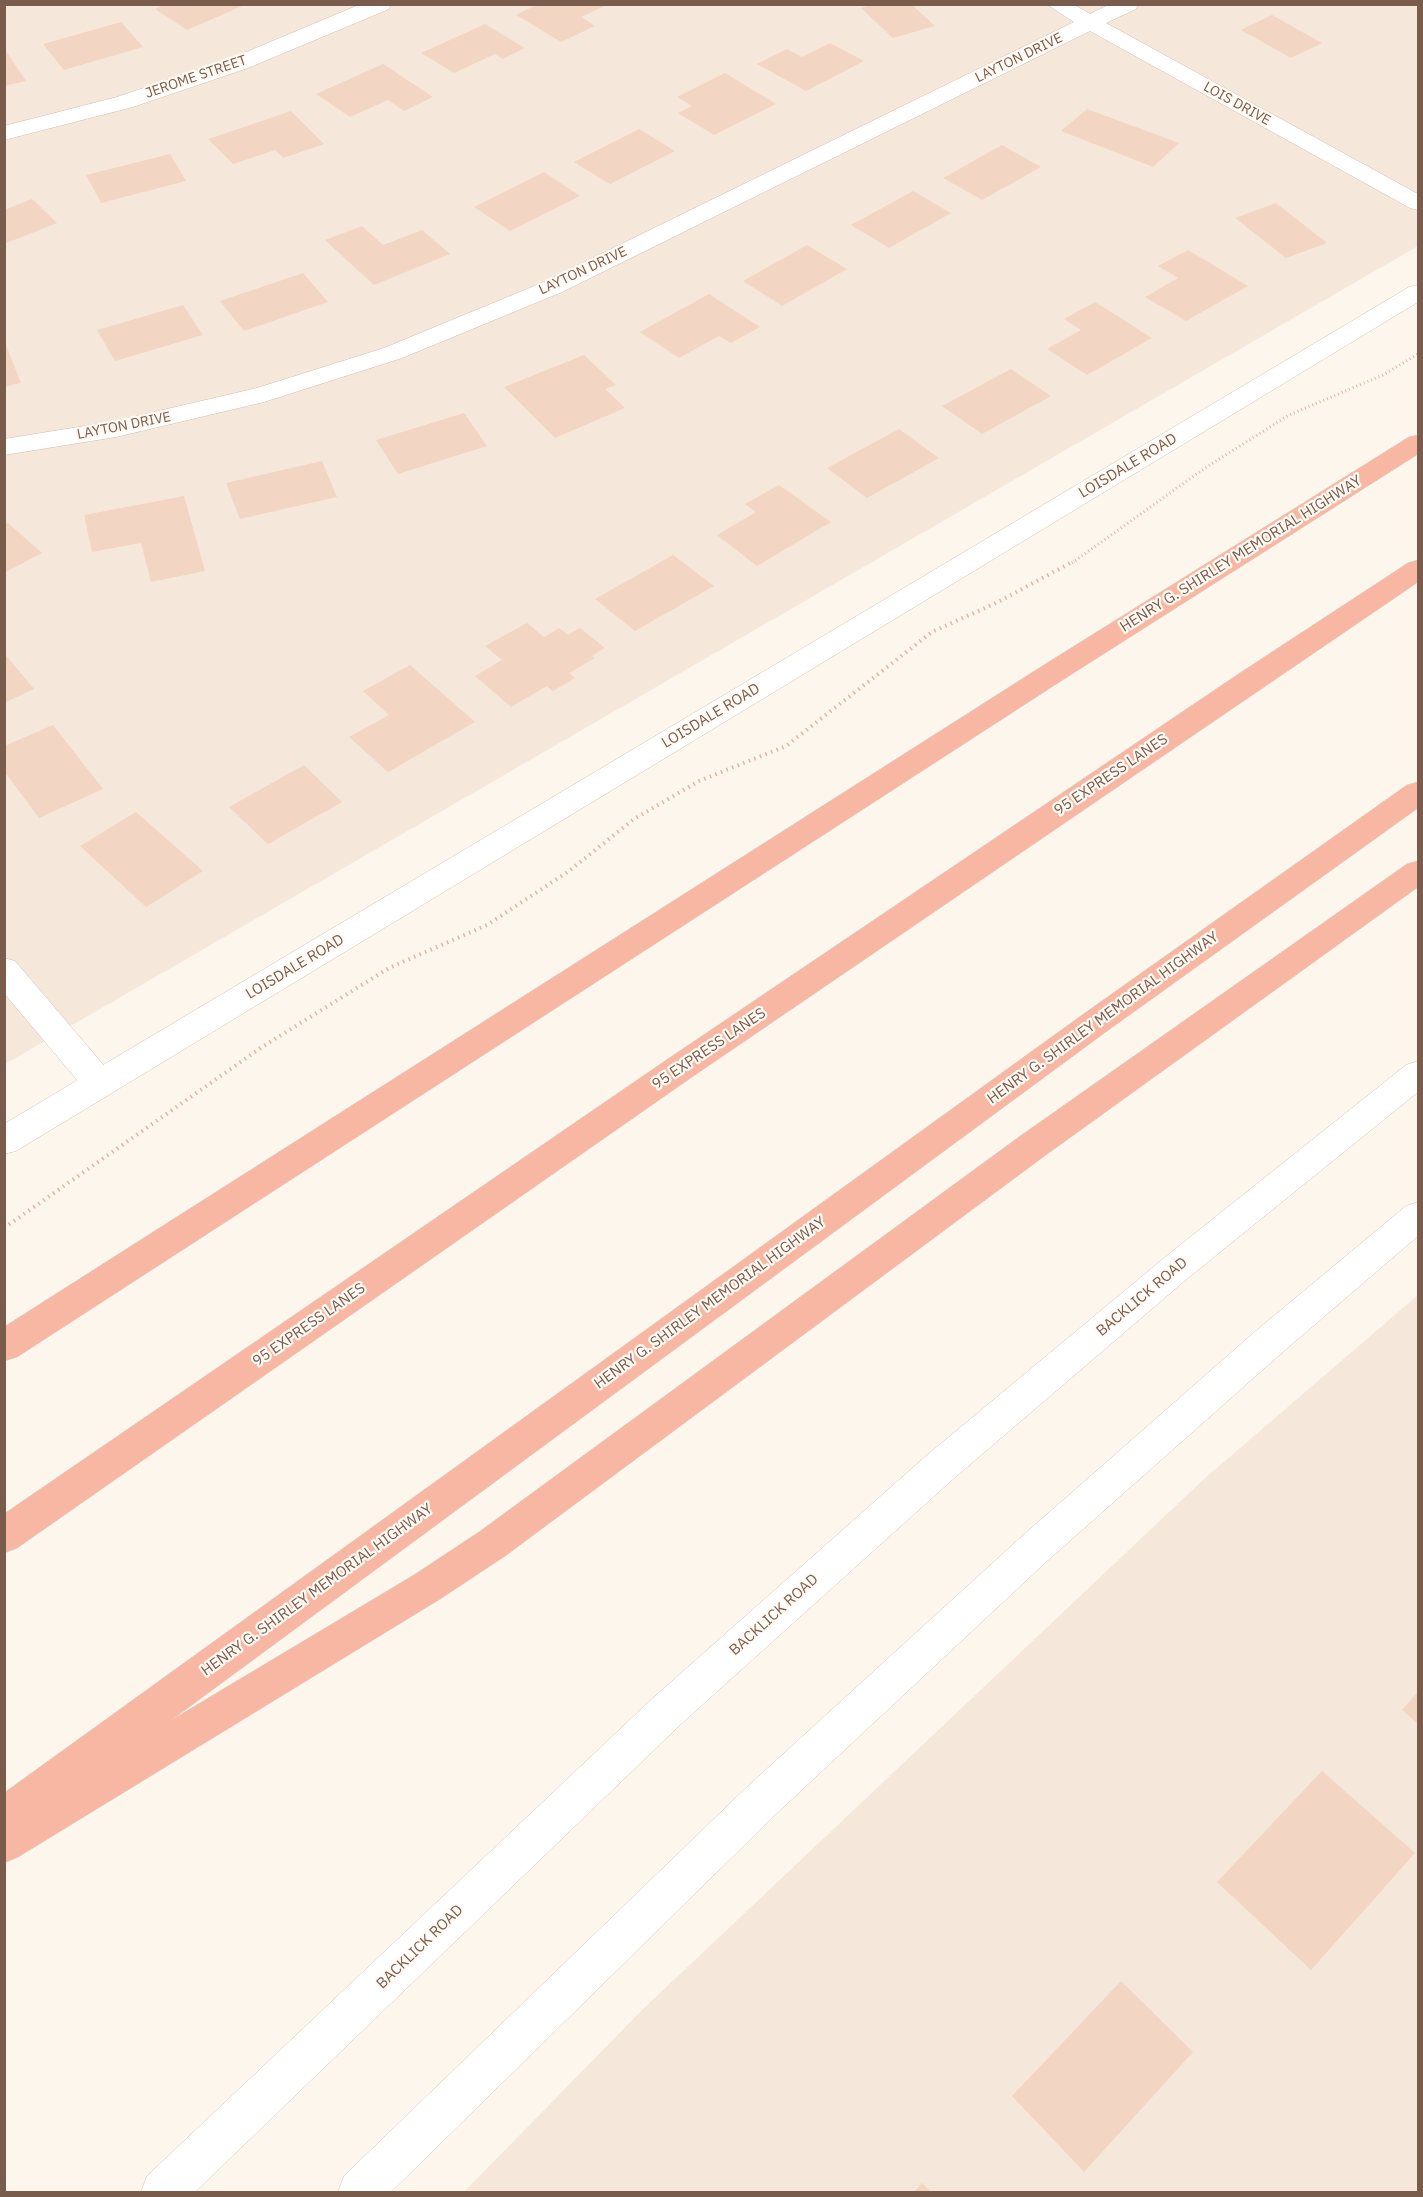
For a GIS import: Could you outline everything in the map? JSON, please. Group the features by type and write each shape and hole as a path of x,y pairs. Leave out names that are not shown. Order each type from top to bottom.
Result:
{"highway":[{"name":"HENRY G. SHIRLEY MEMORIAL HIGHWAY","path":"4,1346 1054,672 1419,443"},
{"name":"95 EXPRESS LANES","path":"4,1536 677,1070 1250,680 1419,569"},
{"name":"HENRY G. SHIRLEY MEMORIAL HIGHWAY","path":"4,1818 1086,1029 1419,793"},
{"path":"4,1843 427,1587 492,1544 1030,1147 1419,872"}],"main road":[{"name":"JEROME STREET","path":"4,133 125,102 240,63 381,4"},
{"name":"LOIS DRIVE","path":"1056,4 1419,203"},
{"name":"LAYTON DRIVE","path":"4,447 116,429 264,394 393,353 553,287 1128,4"},
{"name":"LOISDALE ROAD","path":"4,1141 1419,292"},
{"path":"4,970 100,1084"},
{"name":"BACKLICK ROAD","path":"163,2193 667,1710 939,1468 1176,1268 1419,1074"},
{"path":"360,2193 760,1801 1033,1550 1271,1340 1419,1216"}],"path":[{"path":"4,1228 262,1047 389,968 487,926 569,871 634,819 699,781 786,746 932,632 998,602 1070,564 1205,468 1289,416 1383,375 1419,354"}],"shaded area":[{"path":"5,5 1418,5 1418,246 5,1064"},
{"path":"1418,1295 1418,2192 464,2192 642,2010 1204,1479"}],"building":[{"path":"166,4 247,4 187,30 155,9"},
{"path":"538,4 609,4 581,17 595,26 561,42 516,15"},
{"path":"874,4 911,4 935,26 893,38 861,8"},
{"path":"1272,15 1322,43 1291,58 1241,30"},
{"path":"121,22 143,47 64,70 43,44"},
{"path":"485,24 525,48 503,59 495,54 454,73 421,53"},
{"path":"830,43 864,61 806,91 757,64 787,49 802,57"},
{"path":"4,48 26,81 4,86"},
{"path":"383,64 433,97 404,111 388,100 350,117 316,94"},
{"path":"725,73 776,104 714,135 678,113 692,106 677,97"},
{"path":"1087,109 1179,143 1153,167 1061,131"},
{"path":"291,111 324,144 283,158 275,150 233,164 208,139"},
{"path":"639,129 675,151 610,184 574,162"},
{"path":"1002,145 1041,167 982,200 943,178"},
{"path":"170,154 186,181 101,203 86,175"},
{"path":"544,172 580,196 510,231 474,207"},
{"path":"913,191 951,213 889,248 851,225"},
{"path":"32,199 57,223 4,244 4,210"},
{"path":"1276,203 1327,243 1286,258 1235,218"},
{"path":"362,226 383,245 422,230 450,254 374,285 325,240"},
{"path":"807,245 847,269 782,306 743,281"},
{"path":"1188,250 1248,286 1186,321 1145,297 1178,278 1158,266"},
{"path":"303,273 328,302 244,331 220,301"},
{"path":"709,294 760,327 731,343 719,336 679,358 640,332"},
{"path":"1095,302 1152,338 1087,375 1047,349 1081,330 1064,319"},
{"path":"183,305 203,335 115,361 97,330"},
{"path":"4,340 21,383 4,387"},
{"path":"584,355 616,385 605,389 625,408 555,438 504,387"},
{"path":"1011,369 1051,396 982,434 942,406"},
{"path":"464,413 487,446 398,474 376,440"},
{"path":"899,429 939,458 867,498 827,468"},
{"path":"322,461 337,497 240,519 226,483"},
{"path":"779,485 831,522 757,566 717,535 756,512 745,504"},
{"path":"184,496 205,571 151,582 141,543 92,552 84,515"},
{"path":"8,523 42,553 4,573 4,525"},
{"path":"673,555 714,586 635,631 595,599"},
{"path":"527,623 544,637 559,628 568,635 580,628 605,648 592,656 595,658 569,673 575,678 553,691 547,686 511,707 475,676 502,660 485,646"},
{"path":"4,653 34,689 4,703"},
{"path":"410,665 475,722 388,772 349,737 389,715 363,691"},
{"path":"53,725 103,789 39,818 4,771 4,746"},
{"path":"304,765 342,802 268,844 229,807"},
{"path":"136,812 203,871 146,907 80,846"},
{"path":"1418,1692 1418,1724 1402,1710"},
{"path":"1322,1771 1415,1853 1311,1970 1217,1882"},
{"path":"1121,1981 1193,2052 1084,2172 1012,2096"},
{"path":"922,2183 931,2192 914,2192"}]}
